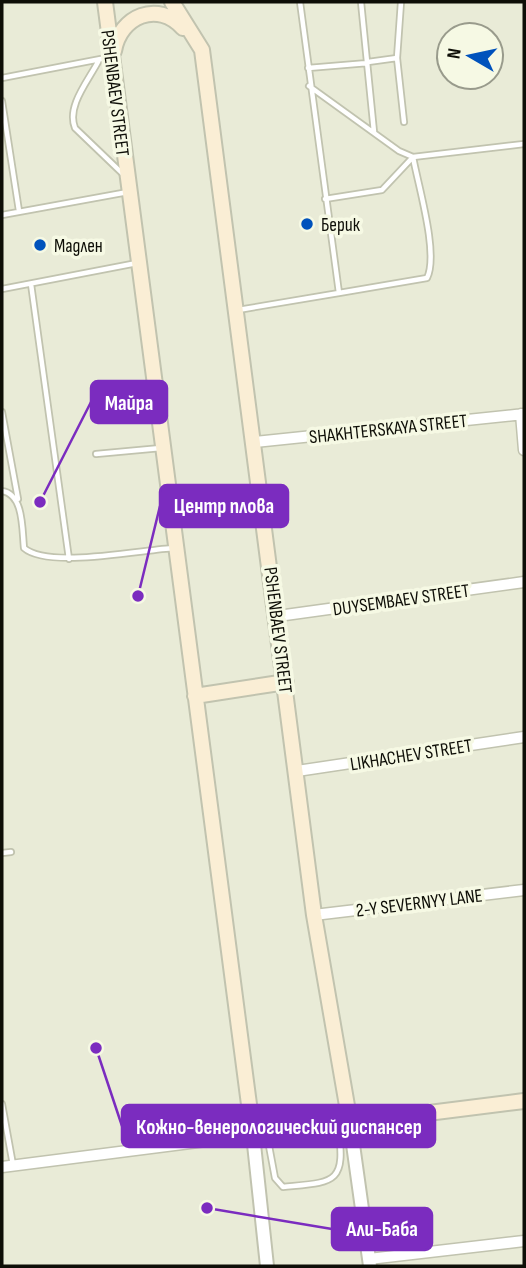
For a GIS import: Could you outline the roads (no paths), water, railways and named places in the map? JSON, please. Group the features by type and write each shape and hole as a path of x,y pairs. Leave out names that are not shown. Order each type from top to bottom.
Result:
{"main road":[{"name":"PSHENBAEV STREET","path":"105,2 107,60 128,185 195,696 260,1135"},
{"name":"PSHENBAEV STREET","path":"172,2 202,50 278,616 314,915 344,1124"},
{"path":"107,60 125,23 139,16 157,13 174,18 202,50"},
{"path":"195,696 286,682"},
{"path":"260,1135 524,1101"}],"street":[{"name":"SHAKHTERSKAYA STREET","path":"255,442 523,414 524,450"},
{"name":"DUYSEMBAEV STREET","path":"278,616 524,582"},
{"name":"LIKHACHEV STREET","path":"297,771 524,737"},
{"name":"2-Y SEVERNYY LANE","path":"314,915 524,890"},
{"name":"PSHENBAEV STREET","path":"344,1124 369,1263"},
{"path":"2,1167 260,1135"},
{"name":"PSHENBAEV STREET","path":"260,1135 267,1266"},
{"path":"369,1263 524,1241"}],"lane":[{"path":"300,2 309,86 339,293"},
{"path":"361,2 374,133"},
{"path":"401,2 397,58 404,122"},
{"path":"308,68 397,58"},
{"path":"2,78 107,60"},
{"path":"2,215 128,185 75,128 71,119 73,108 107,60"},
{"path":"309,86 374,133 413,157 524,144"},
{"path":"2,101 19,212"},
{"path":"237,310 427,278 431,270 428,241 413,157"},
{"path":"325,199 382,190 413,157"},
{"path":"2,289 138,263"},
{"path":"31,284 69,559"},
{"path":"2,412 24,548 33,556 69,559 175,548"},
{"path":"96,454 162,448"},
{"path":"2,491 14,496 19,507"},
{"path":"2,853 11,852"},
{"path":"2,1104 13,1166"},
{"path":"260,1135 275,1178 283,1187 328,1182 337,1172 342,1157 344,1124"}],"place":[{"name":"Берик","path":"307,224"},
{"name":"Мадлен","path":"40,245"},
{"name":"Майра","path":"40,502"},
{"name":"Центр плова","path":"138,596"},
{"name":"Кожно-венерологический диспансер","path":"96,1048"},
{"name":"Али-Баба","path":"207,1208"}]}
